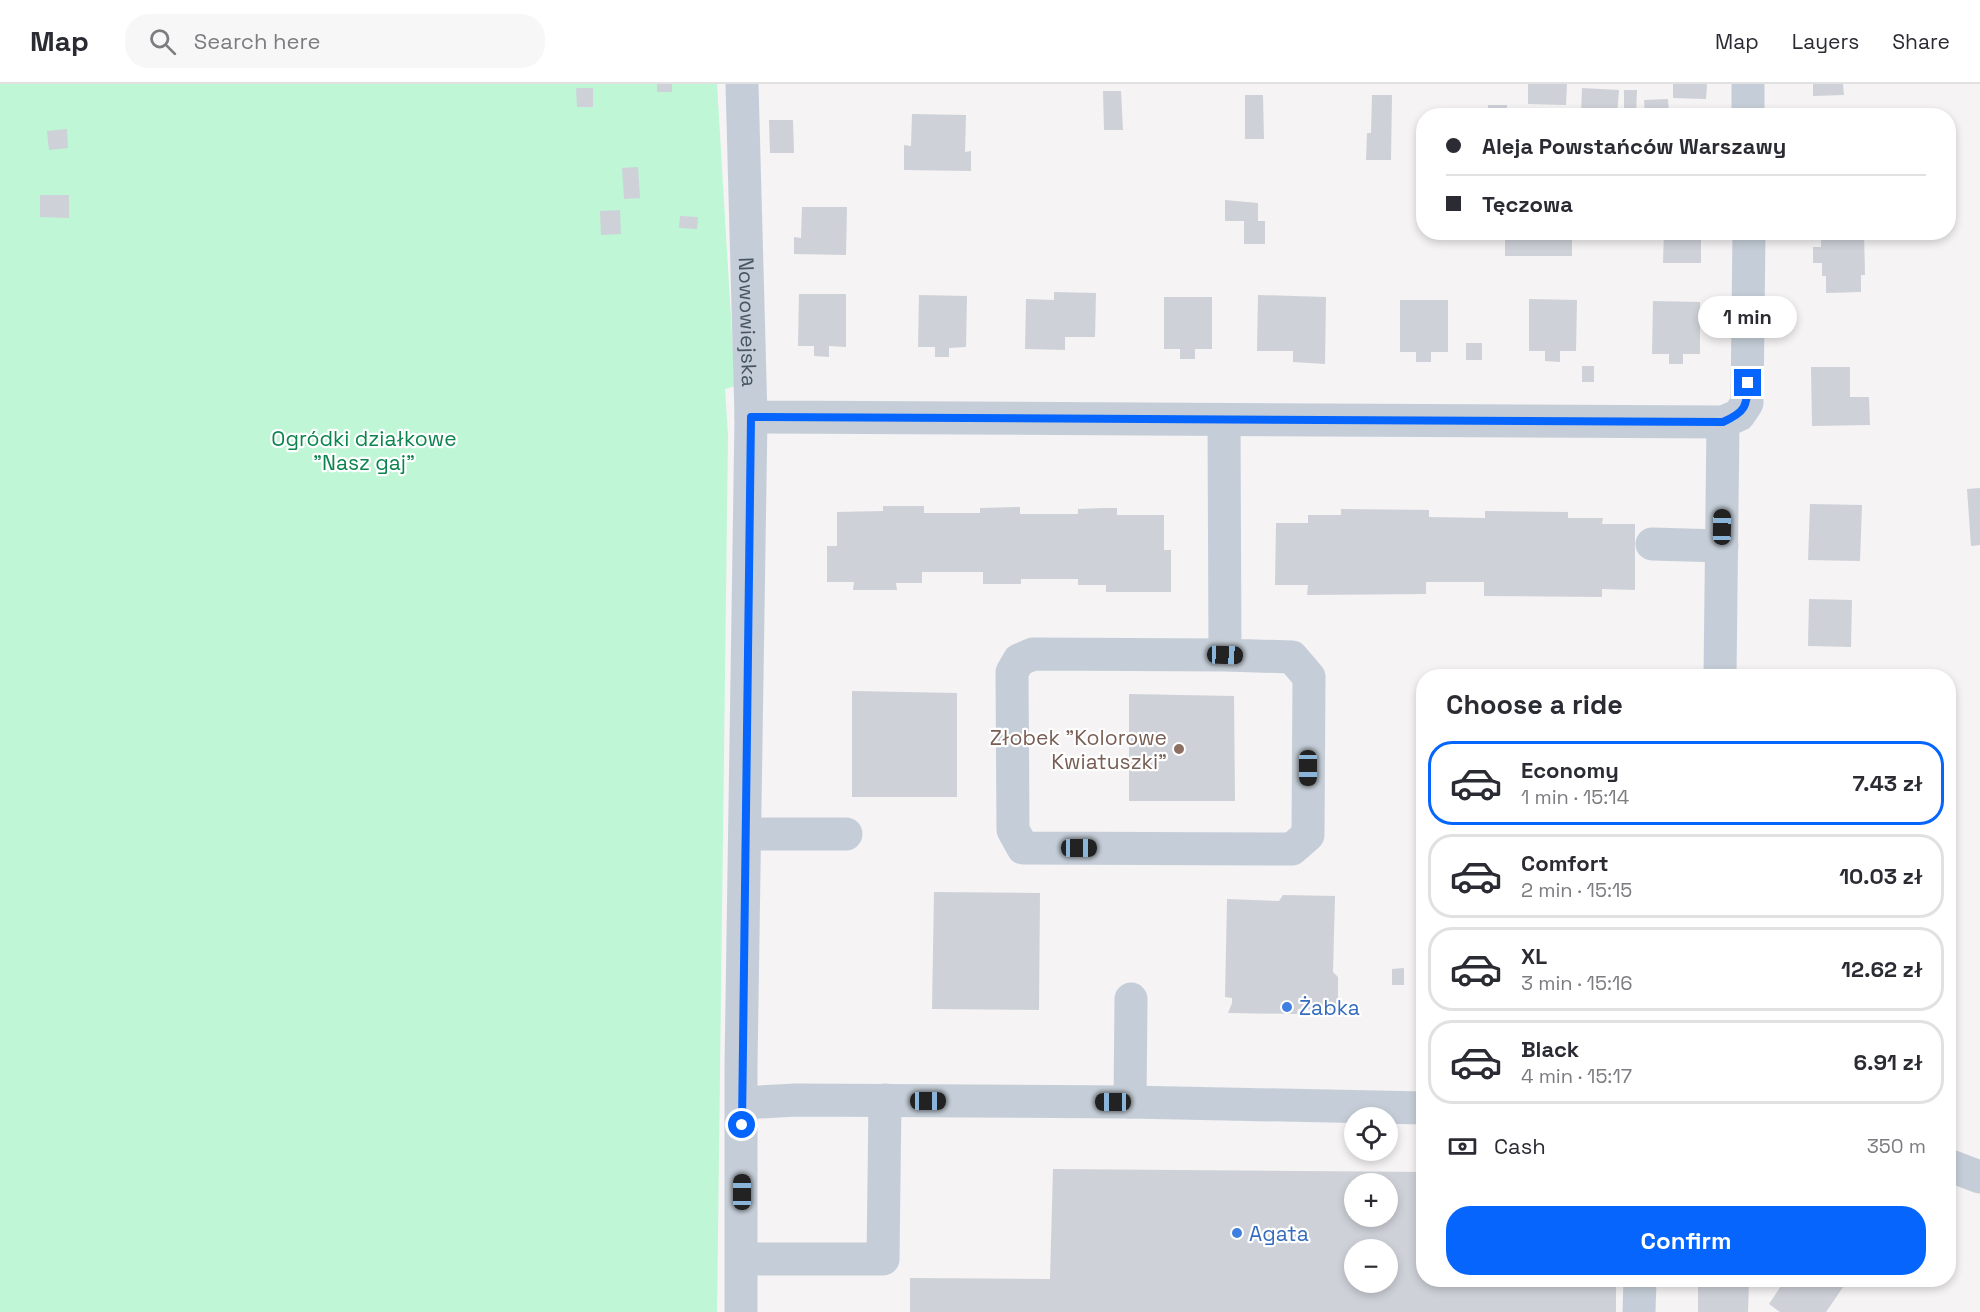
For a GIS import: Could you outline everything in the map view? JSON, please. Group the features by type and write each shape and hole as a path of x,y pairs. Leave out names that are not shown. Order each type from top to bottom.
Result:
{"street":[{"name":"Nowowiejska","path":"742,84 751,417 1723,422"},
{"path":"1748,84 1748,108"},
{"path":"1720,669 1723,422 1739,415 1747,403 1749,240"},
{"path":"741,1312 751,417"},
{"path":"1224,420 1225,655"},
{"path":"1652,544 1722,546"},
{"path":"1033,654 1225,655 1292,657 1309,677 1308,835 1292,849 1023,848 1013,830 1012,672 1019,660 1033,654"},
{"path":"745,834 846,834"},
{"path":"1130,1102 1131,999"},
{"path":"742,1103 796,1100 885,1100 1416,1108"},
{"path":"742,1259 883,1259 885,1100"},
{"path":"1956,1168 1980,1177"},
{"path":"1639,1312 1640,1287"}],"green space":[{"name":"Ogródki działkowe \"Nasz gaj\"","path":"0,84 717,84 735,386 725,389 728,435 717,1312 0,1312"}],"building":[{"path":"657,84 672,84 672,92 657,92"},
{"path":"1528,84 1567,84 1566,105 1528,104"},
{"path":"1673,84 1707,84 1706,99 1673,98"},
{"path":"1813,84 1843,84 1844,95 1813,96"},
{"path":"576,88 593,88 593,107 577,107"},
{"path":"1582,88 1619,90 1618,108 1581,108"},
{"path":"1624,90 1637,90 1636,108 1624,108"},
{"path":"1103,91 1121,91 1123,130 1104,130"},
{"path":"1245,95 1263,95 1264,139 1245,139"},
{"path":"1372,95 1392,95 1391,160 1366,160 1367,133 1371,133"},
{"path":"1668,99 1669,108 1644,108 1644,100"},
{"path":"1488,105 1507,105 1507,108 1488,108"},
{"path":"912,114 966,115 965,152 971,151 971,171 904,170 904,145 911,146"},
{"path":"769,120 793,120 794,153 770,153"},
{"path":"67,129 68,148 49,150 47,131"},
{"path":"638,167 640,198 624,199 622,168"},
{"path":"40,195 69,195 69,218 40,217"},
{"path":"1225,200 1258,203 1258,221 1265,221 1265,244 1244,244 1244,221 1225,221"},
{"path":"802,207 847,207 846,255 794,254 794,237 801,238"},
{"path":"620,210 621,234 601,235 600,211"},
{"path":"680,216 698,217 697,229 679,228"},
{"path":"1505,240 1572,240 1572,256 1505,256"},
{"path":"1664,240 1701,240 1701,263 1663,263"},
{"path":"1821,240 1864,240 1865,275 1861,275 1861,292 1826,293 1826,276 1822,276 1822,263 1813,263 1813,247 1821,247"},
{"path":"1054,292 1096,293 1095,337 1065,337 1065,350 1025,349 1026,299 1054,300"},
{"path":"799,294 846,294 846,347 829,346 829,357 814,356 814,346 798,346"},
{"path":"919,295 967,296 966,347 949,348 949,357 935,357 935,347 918,347"},
{"path":"1258,295 1326,297 1325,364 1293,362 1293,351 1257,351"},
{"path":"1164,297 1212,297 1212,349 1195,349 1195,359 1180,359 1180,349 1164,349"},
{"path":"1529,299 1577,300 1576,351 1560,351 1560,362 1545,361 1545,351 1529,351"},
{"path":"1400,300 1448,300 1448,352 1431,352 1431,362 1416,362 1416,352 1400,352"},
{"path":"1653,301 1700,302 1700,354 1683,354 1683,364 1669,364 1669,354 1652,354"},
{"path":"1466,343 1482,343 1482,360 1466,360"},
{"path":"1582,366 1594,366 1594,382 1582,382"},
{"path":"1811,367 1850,367 1850,397 1869,397 1870,425 1812,426"},
{"path":"1980,488 1980,545 1971,546 1967,489"},
{"path":"1810,504 1862,505 1860,561 1808,560"},
{"path":"883,506 924,506 924,513 980,513 980,508 1020,507 1020,514 1078,514 1078,509 1117,508 1117,515 1164,515 1164,550 1171,550 1171,592 1106,592 1106,585 1078,585 1078,579 1021,579 1021,584 983,584 983,572 922,572 922,583 896,583 897,590 853,590 854,582 827,582 827,546 837,546 837,512 883,511"},
{"path":"1341,509 1429,510 1429,517 1485,518 1485,511 1568,512 1568,518 1603,518 1602,524 1635,524 1635,590 1602,589 1602,597 1484,596 1484,582 1426,582 1426,594 1307,595 1308,585 1275,585 1276,523 1308,523 1308,515 1341,515"},
{"path":"1809,599 1852,600 1851,647 1808,646"},
{"path":"852,691 957,693 957,797 852,797"},
{"path":"1129,694 1234,696 1235,801 1129,801"},
{"path":"934,892 1040,893 1039,1010 932,1009"},
{"path":"1283,895 1335,896 1333,972 1338,977 1338,1010 1298,1009 1297,1014 1228,1013 1232,998 1225,997 1227,899 1279,901"},
{"path":"1404,968 1404,985 1392,985 1392,969"},
{"name":"Agata","path":"1053,1169 1416,1172 1416,1287 1616,1287 1616,1312 910,1312 910,1278 1050,1279"},
{"path":"1698,1287 1749,1287 1748,1312 1698,1312"},
{"path":"1780,1287 1843,1287 1826,1312 1780,1312 1769,1304"}],"place":[{"name":"Złobek \"Kolorowe Kwiatuszki\"","path":"1179,749"},
{"name":"Żabka","path":"1287,1007"},
{"name":"Agata","path":"1237,1233"}],"route":[{"path":"742,1125 747,534 751,417 1723,422 1739,415 1747,403 1748,383"}]}
